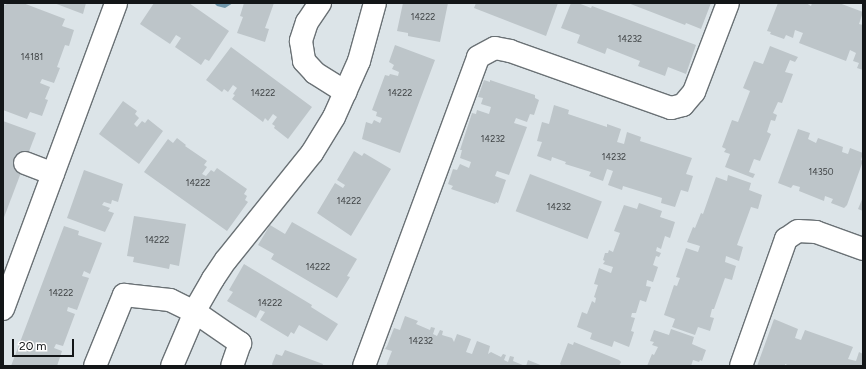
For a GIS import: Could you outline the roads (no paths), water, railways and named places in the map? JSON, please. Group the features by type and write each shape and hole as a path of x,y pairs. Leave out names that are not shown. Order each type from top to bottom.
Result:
{"lane":[{"path":"3,309 116,3"},
{"path":"320,3 306,22 301,41 304,61 315,73 346,92"},
{"path":"172,366 195,312 213,279 226,260 312,153 346,92 360,60 375,3"},
{"path":"364,366 478,57 495,48 510,51 671,108 683,106 694,92 728,3"},
{"path":"25,163 53,174"},
{"path":"741,366 786,239 798,231 816,232 863,249"},
{"path":"95,366 124,295 170,300 195,312 240,343 232,366"}],"water":[{"path":"214,3 233,3 225,8 217,6"}]}
